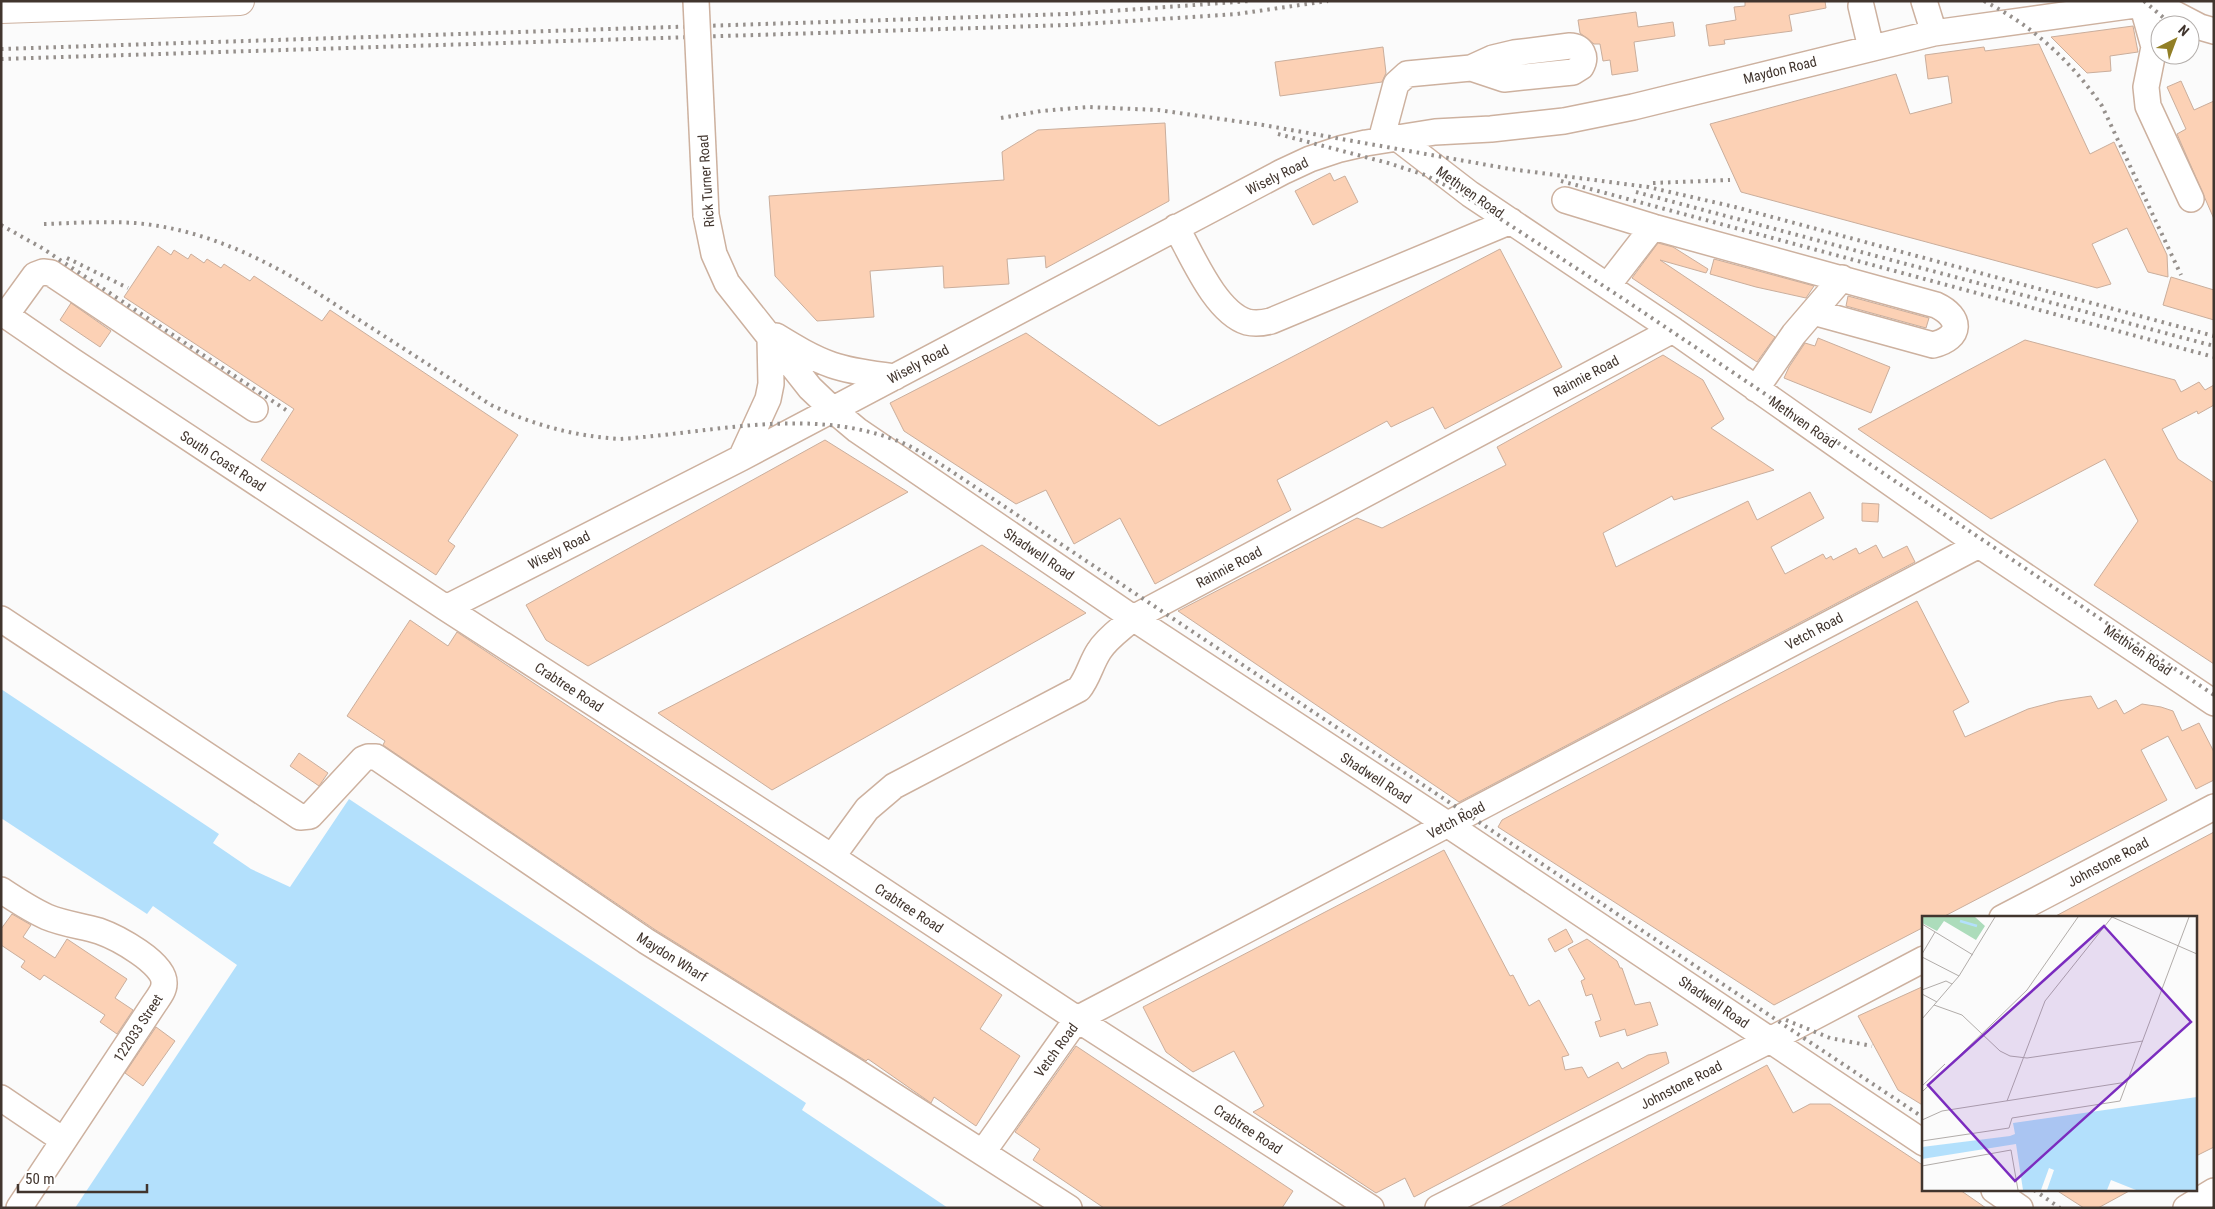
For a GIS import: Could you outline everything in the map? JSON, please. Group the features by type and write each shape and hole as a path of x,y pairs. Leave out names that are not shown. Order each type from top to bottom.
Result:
{"highway":[{"path":"1,9 240,1"}],"street":[{"name":"Rick Turner Road","path":"696,1 706,215 714,254 727,283 765,333 810,388 832,409"},
{"path":"1924,1 1934,33"},
{"path":"2190,199 2148,106 2146,87 2154,47 2153,3 2200,27 2214,31"},
{"name":"Maydon Road","path":"1389,139 1564,121 1633,107 1934,33 2153,3"},
{"path":"1861,6 1871,48"},
{"path":"1389,139 1396,84 1402,77 1407,74 1471,68"},
{"name":"Methven Road","path":"1389,139 1673,330 1979,545 2214,703"},
{"name":"Wisely Road","path":"446,608 742,458 1176,227 1310,159 1340,149 1389,139"},
{"path":"1564,200 1653,227 1842,278 1944,309 1954,318 1955,331 1948,340 1933,345 1813,312"},
{"path":"1176,227 1211,289 1220,301 1233,314 1247,322 1259,323 1270,321 1511,221"},
{"path":"1608,286 1653,227"},
{"path":"4,314 35,275 43,272 51,273 255,409"},
{"path":"1756,389 1787,343 1842,278"},
{"name":"South Coast Road","path":"4,314 446,608"},
{"name":"Rainnie Road","path":"832,858 867,809 894,786 1079,690 1086,680 1098,652 1107,641 1133,618 1673,330"},
{"path":"765,333 812,357 833,365 854,371 894,376"},
{"path":"742,458 768,399 771,384 765,333"},
{"name":"Shadwell Road","path":"832,409 857,430 1133,618 1447,824 1922,1142"},
{"name":"Vetch Road","path":"983,1152 1077,1019 1979,545"},
{"name":"Crabtree Road","path":"446,608 1371,1208"},
{"name":"Maydon Wharf","path":"1,619 300,817 310,816 361,761 368,757 376,757 646,941 1069,1208"},
{"name":"Johnstone Road","path":"2006,916 2214,807"},
{"name":"122033 Street","path":"1,890 46,917 102,932 118,940 150,960 162,975 164,983 154,1004 18,1208"},
{"name":"Johnstone Road","path":"1438,1208 1770,1040 1922,960"},
{"path":"1,1098 64,1140"},
{"path":"1997,1192 2020,1208"}],"water":[{"path":"1,689 219,834 213,843 251,869 290,887 349,799 806,1103 802,1110 948,1208 75,1208 237,965 153,906 147,914 1,818"}],"building":[{"path":"1745,1 1825,1 1826,8 1789,15 1792,31 1724,40 1725,44 1709,46 1706,25 1736,20 1734,7 1745,6"},
{"path":"1636,12 1638,27 1673,22 1675,36 1634,42 1638,71 1612,75 1610,60 1603,61 1600,44 1594,44 1580,33 1578,20"},
{"path":"2133,26 2138,52 2110,56 2111,71 2087,73 2051,37"},
{"path":"2039,44 2090,154 2114,142 2167,255 2168,277 2148,272 2127,228 2092,244 2111,284 2097,288 1741,192 1710,124 1896,74 1910,114 1952,103 1948,76 1928,79 1925,55 1984,47 1985,51"},
{"path":"1383,47 1386,73 1382,82 1280,96 1275,62"},
{"path":"2181,81 2194,110 2214,101 2214,219 2177,134 2186,129 2167,87"},
{"path":"1165,123 1169,201 1046,268 1045,256 1007,259 1009,284 944,288 943,266 870,271 874,317 817,321 775,276 769,196 1004,180 1002,152 1038,130"},
{"path":"1330,173 1334,181 1345,176 1358,202 1313,225 1295,191"},
{"path":"1658,243 1673,247 1708,269 1706,273 1660,260 1775,337 1757,362 1632,278"},
{"path":"158,246 171,255 174,250 188,259 191,254 204,263 207,259 221,268 224,264 250,281 254,276 322,321 330,310 518,435 448,541 455,546 436,575 261,460 294,409 124,297"},
{"path":"1500,249 1562,367 1445,429 1433,407 1391,427 1387,421 1277,480 1291,510 1155,584 1120,518 1074,544 1046,490 1016,504 904,431 890,403 1026,333 1159,426"},
{"path":"1714,259 1814,286 1806,298 1756,287 1710,274"},
{"path":"2171,277 2214,290 2214,320 2163,305"},
{"path":"1848,296 1929,318 1926,328 1846,306"},
{"path":"71,303 111,331 100,347 60,320"},
{"path":"1818,338 1890,367 1871,413 1784,378 1805,343 1815,346"},
{"path":"2025,340 2175,380 2181,392 2199,382 2205,390 2214,385 2214,405 2198,414 2197,411 2162,429 2178,459 2214,483 2214,664 2094,585 2138,521 2105,459 1991,519 1858,429"},
{"path":"1663,355 1703,380 1724,419 1711,428 1774,470 1674,500 1672,496 1603,533 1616,567 1748,501 1757,520 1810,492 1824,518 1771,547 1785,574 1823,554 1826,559 1831,556 1833,560 1856,548 1859,554 1876,545 1883,558 1907,546 1915,562 1459,802 1178,611 1357,518 1382,528 1506,465 1497,447"},
{"path":"825,440 908,492 588,666 546,640 526,605"},
{"path":"1862,503 1879,504 1878,522 1862,521"},
{"path":"982,545 1086,613 772,790 658,713"},
{"path":"1917,601 1969,702 1953,711 1965,737 2028,709 2058,701 2091,696 2098,709 2116,700 2124,714 2142,704 2173,711 2182,731 2199,723 2214,752 2214,780 2196,789 2168,736 2141,750 2167,800 1945,916 1922,916 1922,928 1774,1005 1498,827 1502,820"},
{"path":"410,620 448,646 457,632 1002,995 980,1029 1020,1056 976,1126 934,1097 931,1103 868,1059 866,1061 654,929 383,745 385,741 347,716"},
{"path":"299,753 328,773 319,786 290,766"},
{"path":"2214,832 2214,1147 2198,1155 2198,916 2056,916"},
{"path":"1444,850 1510,976 1513,975 1529,1006 1539,1000 1569,1055 1562,1057 1565,1070 1582,1067 1588,1078 1618,1062 1622,1069 1648,1055 1666,1052 1669,1063 1414,1197 1405,1178 1376,1193 1253,1112 1264,1106 1234,1051 1193,1072 1166,1052 1143,1007"},
{"path":"12,914 31,925 23,937 55,958 67,939 127,979 115,998 133,1010 117,1034 100,1022 105,1015 44,975 40,980 21,967 25,961 1,945 1,929"},
{"path":"1566,929 1573,942 1555,952 1548,939"},
{"path":"1587,939 1617,961 1620,968 1622,968 1635,1005 1650,1002 1658,1025 1627,1036 1625,1029 1600,1037 1595,1022 1601,1020 1592,994 1586,996 1581,981 1585,979 1568,949"},
{"path":"1922,987 1922,1105 1898,1090 1858,1016"},
{"path":"156,1027 175,1041 143,1086 125,1073"},
{"path":"1076,1046 1293,1191 1282,1208 1104,1208 1033,1160 1040,1149 1015,1132"},
{"path":"1767,1065 1793,1113 1810,1104 1830,1104 1922,1165 1922,1192 1963,1192 1986,1208 1498,1208"},
{"path":"2059,1192 2127,1192 2098,1208 2084,1208"}],"railway":[{"path":"1,49 1069,14 1250,1"},
{"path":"1,59 1069,25 1237,14 1328,1"},
{"path":"1984,1 2019,22 2050,46 2077,74 2102,106 2181,275"},
{"path":"2144,1 2160,15"},
{"path":"1001,118 1041,111 1088,107 1158,110 1263,125 1510,169 1648,187 1735,207 2214,336"},
{"path":"1278,134 1388,163 1425,175 1459,192 1622,298 2214,695"},
{"path":"1653,183 1730,180"},
{"path":"1561,181 2214,357"},
{"path":"1636,192 2214,346"},
{"path":"44,224 101,222 157,226 199,236 240,251 299,281 491,405 538,424 586,435 620,439 795,423 830,425 864,431 905,444 948,469 1922,1117"},
{"path":"1,225 42,248 286,410"},
{"path":"67,258 128,288"},
{"path":"1786,1020 1830,1038 1872,1046"},
{"path":"2037,1192 2060,1208"}]}
